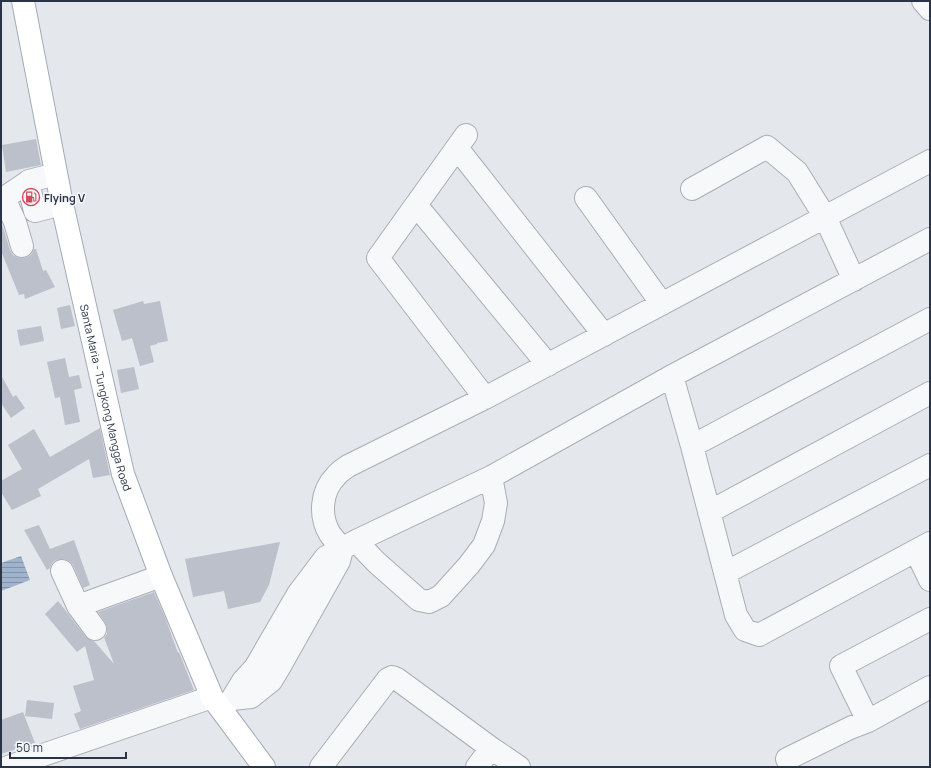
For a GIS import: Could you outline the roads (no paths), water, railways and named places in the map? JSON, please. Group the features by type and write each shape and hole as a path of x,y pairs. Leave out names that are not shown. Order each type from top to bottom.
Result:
{"main road":[{"name":"Santa Maria - Tungkong Mangga Road","path":"23,1 62,204 123,474 161,576 221,701 264,767"}],"street":[{"path":"923,1 930,8"},
{"path":"486,398 378,258 461,142 604,335"},
{"path":"692,189 766,147 797,172 825,217 854,280"},
{"path":"491,477 496,503 493,521 484,545 469,565 441,596 429,602 418,600 376,562 349,545 335,541 325,524 323,505 326,493 332,481 348,466 486,398 930,161"},
{"path":"22,246 15,222 4,198 28,182 56,174"},
{"path":"28,182 34,209 36,211"},
{"path":"586,198 662,304"},
{"path":"15,222 36,211 62,204"},
{"path":"416,205 548,365"},
{"path":"8,767 221,701 255,668 298,594 326,558 349,545 491,477 672,376 930,239"},
{"path":"692,446 930,319"},
{"path":"672,376 692,446 736,615 745,630 759,635 923,547 930,580"},
{"path":"709,512 930,393"},
{"path":"725,573 930,465"},
{"path":"62,571 78,606 95,630"},
{"path":"78,606 161,576"},
{"path":"868,721 841,666 930,619"},
{"path":"321,767 388,679 392,677 397,679 519,767"},
{"path":"787,759 850,728 868,721 930,688"},
{"path":"477,767 491,748"}],"water":[{"path":"21,556 30,580 1,591 1,563"}],"place":[{"name":"Flying V","path":"31,197"}]}
